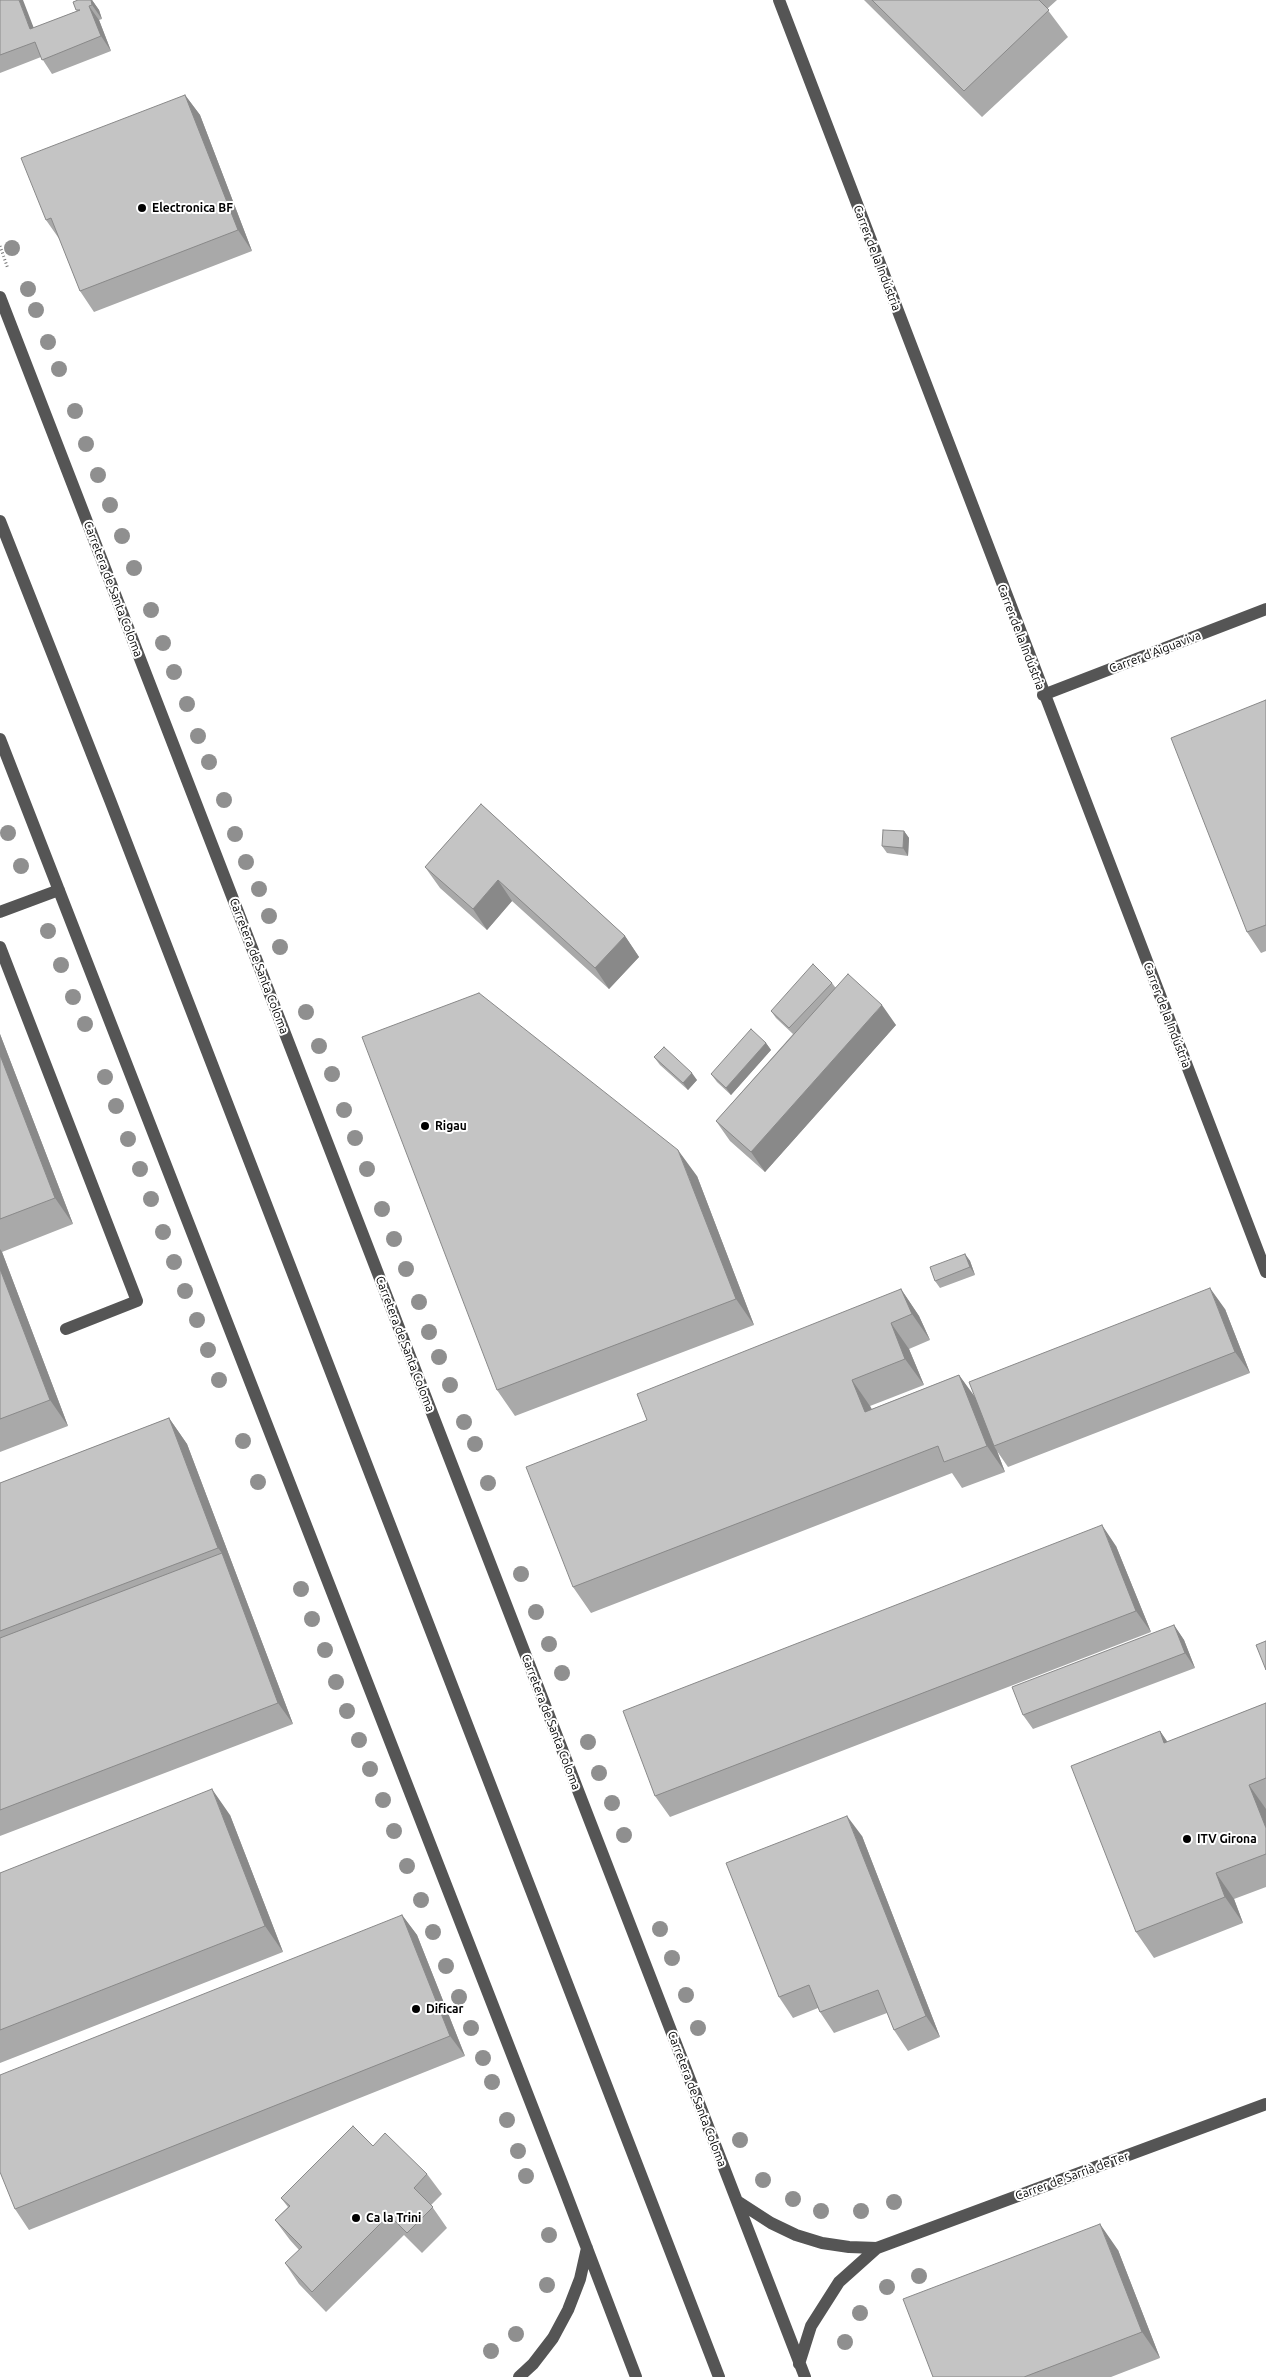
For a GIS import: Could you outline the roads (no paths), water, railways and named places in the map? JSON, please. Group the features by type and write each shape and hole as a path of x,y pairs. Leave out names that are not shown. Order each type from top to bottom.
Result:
{"street":[{"name":"Carrer de la Indústria","path":"779,0 1266,1272"},
{"name":"Carretera de Santa Coloma","path":"0,296 3,309 804,2377"},
{"path":"0,521 114,809 719,2377"},
{"name":"Carrer d'Aiguaviva","path":"1044,695 1266,609"},
{"path":"0,739 636,2377"},
{"path":"0,912 59,890"},
{"path":"0,947 137,1301 66,1329"},
{"name":"Carrer de Sarrià de Ter","path":"799,2364 811,2326 838,2282 878,2248 1266,2104"},
{"name":"Carrer de Sarrià de Ter","path":"737,2201 771,2223 796,2235 822,2243 878,2248"},
{"path":"519,2377 533,2364 553,2338 568,2310 580,2279 587,2248"}],"place":[{"name":"Electronica BF","path":"142,208"},
{"name":"Rigau","path":"425,1126"},
{"name":"ITV Girona","path":"1187,1839"},
{"name":"Dificar","path":"416,2009"},
{"name":"Ca la Trini","path":"356,2218"}]}
